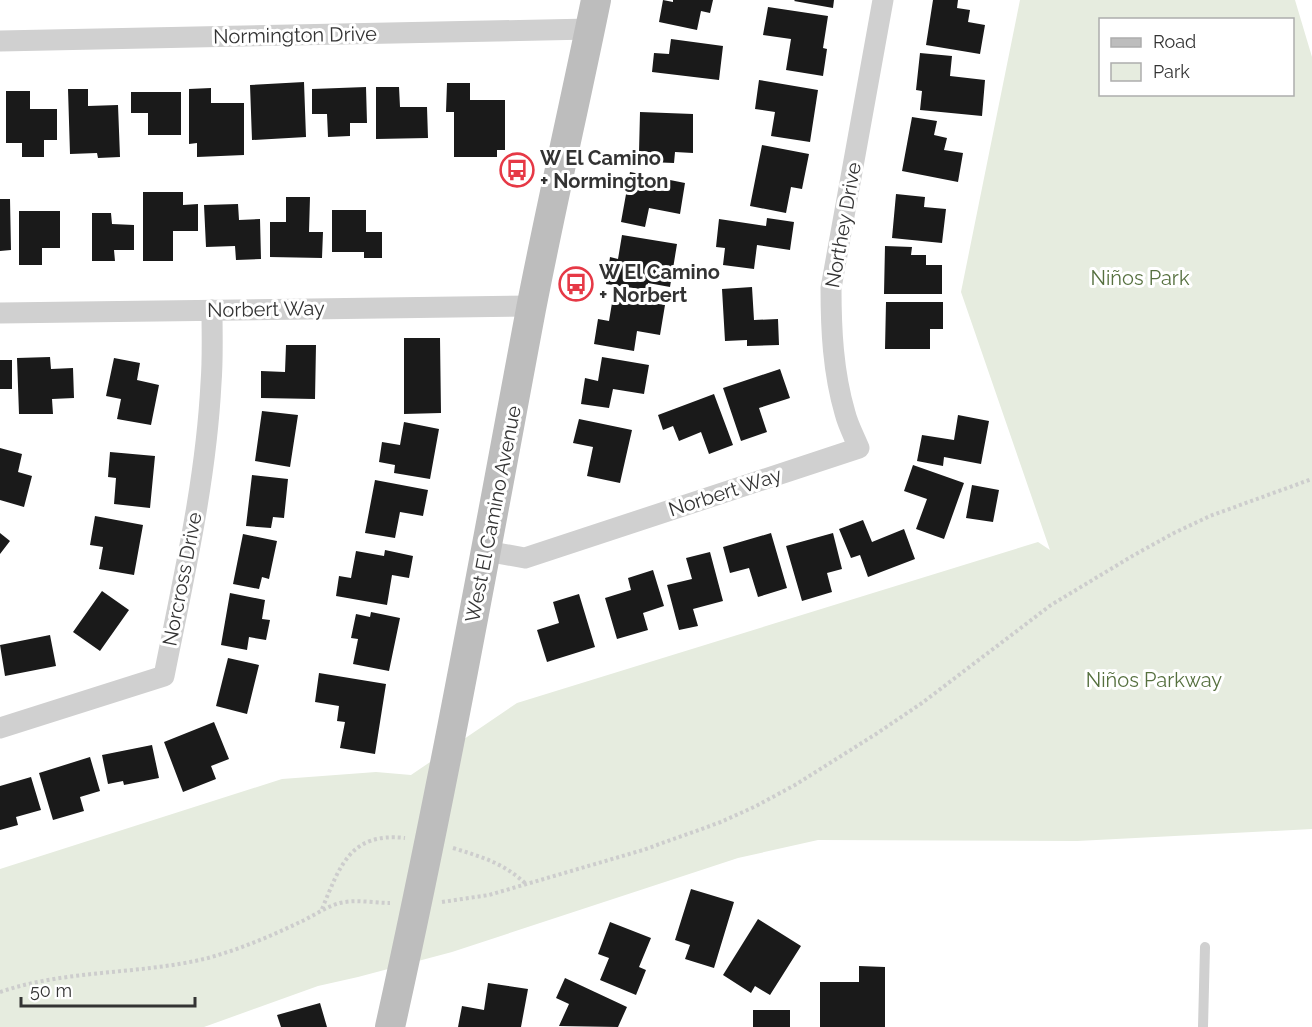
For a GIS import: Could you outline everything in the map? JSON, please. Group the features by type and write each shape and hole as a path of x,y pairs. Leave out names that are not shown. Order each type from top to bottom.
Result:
{"main road":[{"name":"West El Camino Avenue","path":"390,1027 417,904 532,306 596,0"}],"street":[{"name":"Northey Drive","path":"859,448 845,415 838,388 831,331 831,288 883,0"},
{"name":"Normington Drive","path":"0,41 590,29"},
{"name":"Norbert Way","path":"0,313 532,306"},
{"name":"Norcross Drive","path":"0,728 164,676 191,539 205,450 211,383 212,310"},
{"name":"Norbert Way","path":"486,551 525,558 859,448"}],"lane":[{"path":"1203,1027 1205,947"}],"path":[{"path":"450,901 489,895 644,850 756,806 795,785 876,734 1051,605 1124,561 1210,516 1312,479"},
{"path":"0,993 69,976 152,968 208,958 261,940 340,903 355,901 377,903"}],"green space":[{"name":"Niños Parkway","path":"1020,0 1295,0 1312,57 1312,829 1077,841 818,840 738,858 452,952 318,986 204,1027 0,1027 0,869 282,779 376,772 411,775 517,703 1038,542 1050,550 961,292"}],"building":[{"path":"663,0 673,2 673,0 713,0 710,13 701,11 697,30 659,22"},
{"path":"795,0 834,0 833,8"},
{"path":"933,0 958,0 957,8 970,10 968,22 985,25 980,54 926,45"},
{"path":"768,7 828,16 823,48 827,49 823,76 786,70 791,39 763,35"},
{"path":"671,39 723,46 719,80 652,72 654,53 669,54"},
{"path":"920,53 952,56 950,76 985,80 982,116 920,110 922,91 916,90"},
{"path":"759,80 818,90 810,142 771,136 775,112 755,109"},
{"path":"304,82 306,137 252,140 250,85"},
{"path":"447,83 470,83 470,100 505,100 505,150 497,150 497,157 454,157 454,112 446,112"},
{"path":"366,87 367,123 350,123 350,136 328,137 327,114 312,114 312,89"},
{"path":"376,87 399,87 400,107 427,107 428,138 376,139"},
{"path":"211,88 211,103 244,103 244,155 197,157 197,143 189,144 189,89"},
{"path":"68,89 88,89 88,106 118,105 120,157 98,158 97,153 70,154"},
{"path":"6,91 30,91 30,109 57,109 57,140 44,140 44,157 22,157 22,143 6,143"},
{"path":"131,92 181,92 181,135 148,135 148,113 131,113"},
{"path":"640,112 693,114 693,153 675,152 674,163 649,162 650,152 639,152"},
{"path":"912,117 937,121 934,135 947,138 944,150 963,153 958,182 902,171"},
{"path":"762,145 809,154 802,189 791,187 786,213 750,206"},
{"path":"630,172 685,183 680,214 649,208 645,227 621,222"},
{"path":"143,192 183,192 183,205 198,204 198,231 173,231 173,261 143,261"},
{"path":"896,194 925,197 924,207 946,209 942,243 892,238"},
{"path":"286,197 310,197 309,232 323,232 322,258 270,257 270,222 286,222"},
{"path":"0,199 10,199 11,250 0,251"},
{"path":"238,204 239,220 260,219 261,259 236,260 235,246 206,247 204,205"},
{"path":"332,210 366,210 366,232 382,232 382,258 364,258 364,252 332,252"},
{"path":"19,211 60,211 60,248 42,248 42,265 19,265"},
{"path":"92,213 111,213 112,224 134,225 134,250 114,250 115,261 92,261"},
{"path":"767,218 794,222 790,250 757,245 754,269 723,265 725,248 716,247 719,219 766,226"},
{"path":"622,235 677,244 670,287 648,283 647,290 606,284 610,257 618,259"},
{"path":"885,246 912,247 911,255 926,255 926,265 942,265 942,294 884,294"},
{"path":"752,287 754,320 778,319 779,345 747,346 747,340 725,341 722,289"},
{"path":"613,297 665,305 660,335 637,331 634,351 594,344 598,319 609,321"},
{"path":"886,302 943,302 943,329 930,329 930,349 885,349"},
{"path":"404,338 440,338 441,413 404,414"},
{"path":"286,345 316,345 315,399 261,398 261,371 285,372"},
{"path":"50,357 51,369 73,368 74,398 52,399 53,414 19,414 17,358"},
{"path":"602,357 649,365 644,394 613,389 609,408 581,404 585,378 598,381"},
{"path":"114,358 140,363 137,380 159,385 151,425 117,419 121,399 106,396"},
{"path":"0,360 12,360 12,389 0,389"},
{"path":"780,369 790,398 759,408 767,432 741,441 723,388"},
{"path":"714,394 733,445 709,454 701,432 679,441 673,426 663,430 658,415"},
{"path":"262,411 298,415 290,467 255,461"},
{"path":"958,415 989,421 981,464 944,457 943,466 917,461 922,435 954,440"},
{"path":"579,419 632,430 620,483 587,476 593,447 573,443"},
{"path":"404,422 439,429 430,479 394,473 395,465 379,462 382,442 400,445"},
{"path":"0,448 22,454 18,472 32,476 24,507 0,500"},
{"path":"110,452 155,456 150,508 114,504 116,478 108,477"},
{"path":"913,465 964,483 944,539 916,529 927,499 904,491"},
{"path":"252,475 288,479 284,518 273,517 271,528 246,526"},
{"path":"375,480 428,490 423,516 400,512 395,538 365,533"},
{"path":"972,485 999,490 993,522 966,518"},
{"path":"95,516 143,525 134,575 99,569 103,547 90,545"},
{"path":"863,520 872,542 904,529 915,559 868,577 860,555 851,558 839,529"},
{"path":"0,533 10,541 0,554"},
{"path":"771,533 787,588 758,597 749,568 730,573 723,547"},
{"path":"833,533 842,569 827,573 832,592 802,601 786,546"},
{"path":"243,534 277,541 269,579 262,577 259,589 233,584"},
{"path":"385,550 413,556 409,578 392,575 387,605 336,596 339,576 351,578 356,551 384,556"},
{"path":"710,552 723,601 693,609 698,626 679,630 667,585 692,579 686,558"},
{"path":"653,570 664,606 643,613 648,630 617,639 605,598 631,590 628,578"},
{"path":"102,591 129,610 100,651 73,632"},
{"path":"230,593 265,600 262,619 270,620 266,640 249,637 247,650 221,645"},
{"path":"579,594 595,647 547,662 537,630 559,623 553,602"},
{"path":"371,612 400,618 389,671 353,664 358,639 351,638 356,614 370,617"},
{"path":"50,635 56,666 5,676 0,645"},
{"path":"228,658 259,665 247,714 216,706"},
{"path":"319,673 386,684 375,754 340,748 345,722 337,721 339,706 315,702"},
{"path":"214,722 229,759 211,766 216,779 183,792 164,742"},
{"path":"152,745 159,778 124,785 123,781 108,784 102,755"},
{"path":"90,757 100,791 80,797 84,811 53,820 39,773"},
{"path":"31,777 41,810 16,817 18,825 0,830 0,786"},
{"path":"691,889 734,902 714,968 685,959 690,945 675,940"},
{"path":"758,919 801,946 770,995 755,986 751,993 723,975"},
{"path":"610,922 651,938 639,967 646,970 636,995 600,980 609,958 598,954"},
{"path":"859,966 885,967 885,1027 820,1027 820,982 859,982"},
{"path":"565,978 627,1007 618,1027 559,1026 569,1004 556,998"},
{"path":"488,983 528,989 521,1027 458,1027 462,1006 484,1010"},
{"path":"320,1003 327,1027 281,1027 277,1015"},
{"path":"753,1010 790,1010 790,1027 753,1027"}],"place":[{"name":"W El Camino + Normington","path":"517,170"},
{"name":"W El Camino + Norbert","path":"576,284"}],"park label":[{"name":"Niños Park","path":"1140,278"}]}
